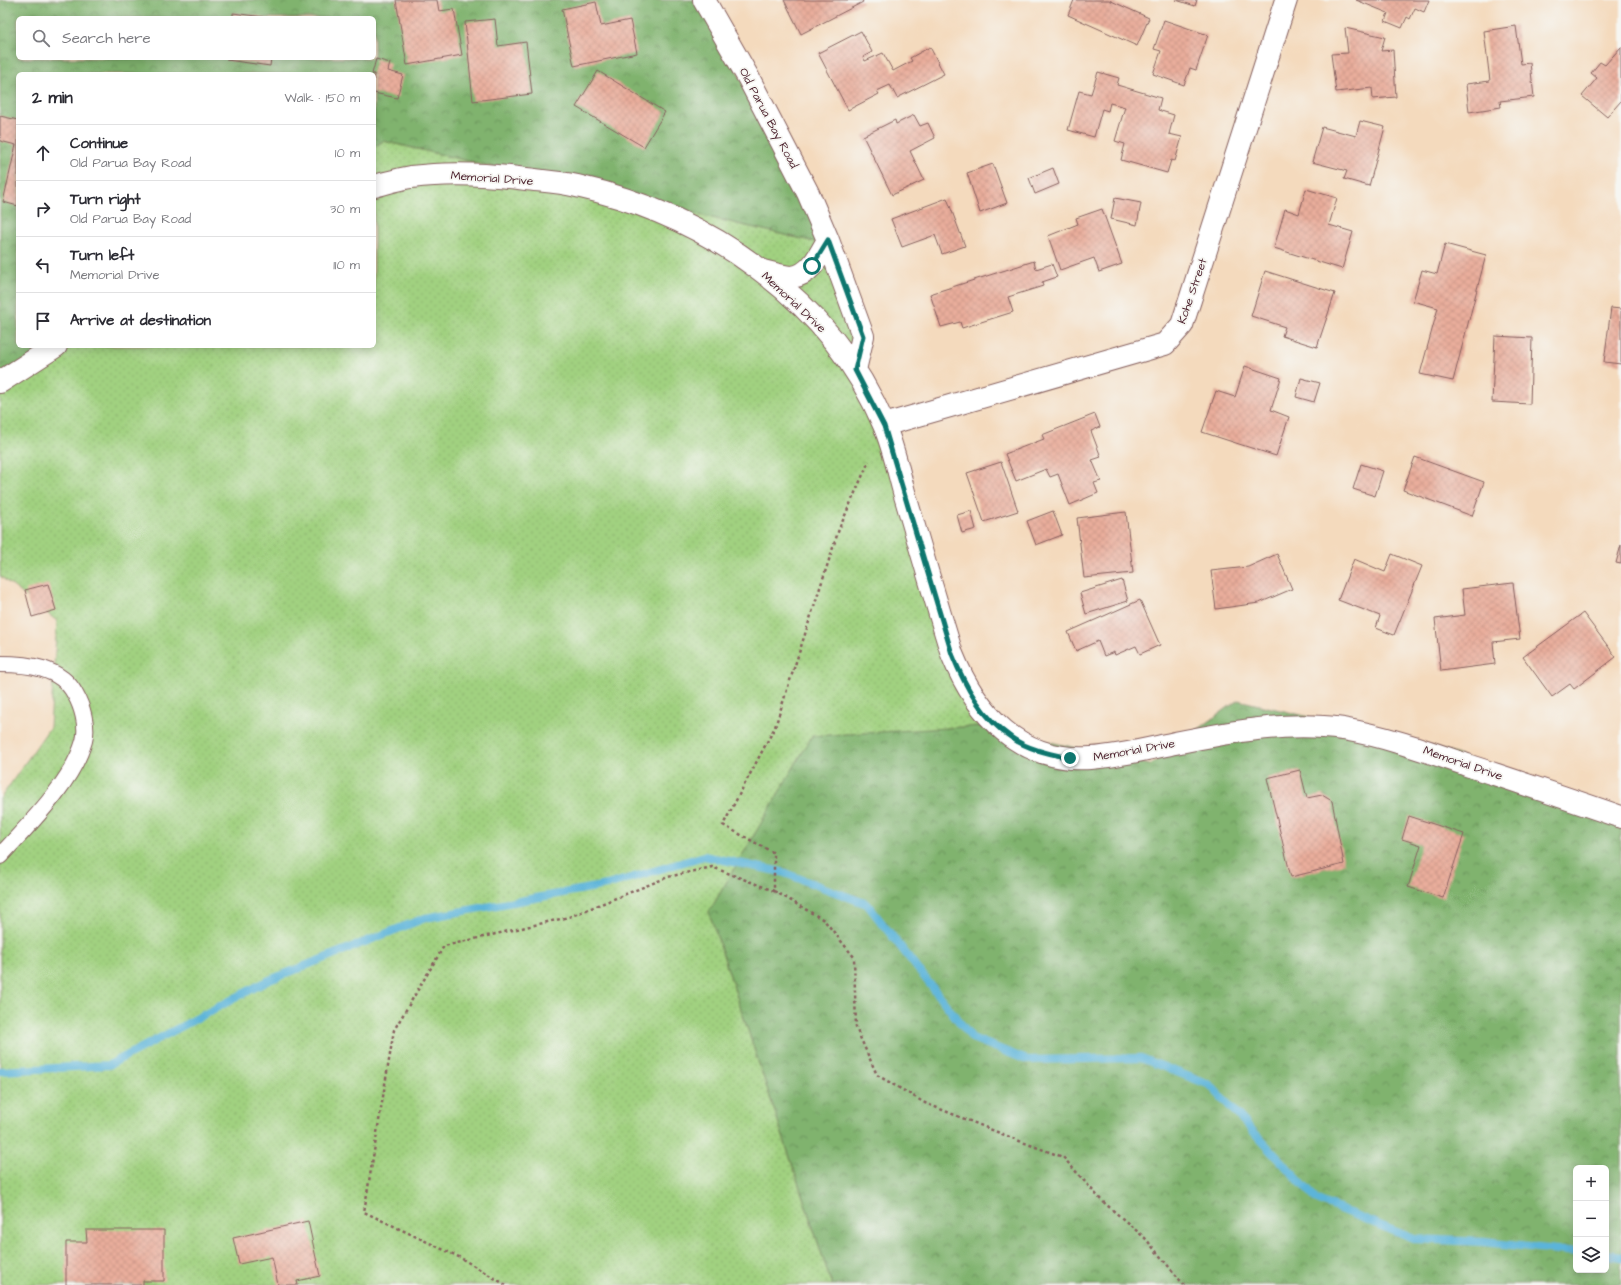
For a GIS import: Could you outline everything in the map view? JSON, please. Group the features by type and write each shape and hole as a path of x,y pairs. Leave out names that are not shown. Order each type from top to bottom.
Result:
{"street":[{"name":"Old Parua Bay Road","path":"704,0 748,77 808,193 828,240 863,336 855,370"},
{"name":"Kohe Street","path":"884,426 1165,344 1182,325 1286,0"},
{"name":"Memorial Drive","path":"376,186 410,177 451,174 492,175 576,185 652,208 690,226 729,247 762,271 796,300 826,330 855,370 884,426 956,666 978,705 994,724 1013,739 1044,752 1070,758 1089,758 1121,755 1176,743 1266,727 1292,726 1343,729 1420,749 1621,817"},
{"path":"762,271 792,277 803,273 812,266 828,240"},
{"path":"0,382 53,348"}],"lane":[{"path":"0,664 30,665 44,669 60,678 73,689 78,698 84,724 84,740 71,768 55,792 0,856"}],"path":[{"path":"774,891 774,853 723,825 775,727 839,529 884,426"},
{"path":"506,1285 460,1257 364,1212 394,1030 444,946 569,917 668,877 712,867 774,891 824,920 854,957 856,1028 877,1075 926,1103 1063,1157 1101,1200 1145,1238 1184,1285"}],"green space":[{"path":"0,0 700,0 828,245 383,141 376,146 376,72 16,72 16,348 49,348 0,378"},
{"path":"383,141 828,245 883,429 981,726 812,737 709,912 832,1285 0,1285 0,799 50,727 57,621 0,576 0,378 49,348 376,348 376,146"},
{"path":"1238,700 1440,748 1621,819 1621,1285 832,1285 709,912 812,736 981,726 1150,765"}],"building":[{"path":"396,0 437,0 439,11 454,9 462,55 407,65"},
{"path":"784,0 862,0 863,2 801,34"},
{"path":"1074,0 1109,0 1149,18 1137,46 1068,15"},
{"path":"1176,0 1197,0 1195,6"},
{"path":"1356,0 1429,0 1424,12 1415,8 1410,19 1407,17 1402,28 1385,21 1388,13"},
{"path":"596,2 601,26 630,20 637,53 574,66 562,9"},
{"path":"233,13 256,16 233,16"},
{"path":"495,19 498,46 526,42 532,94 473,101 465,22"},
{"path":"1164,20 1208,35 1196,70 1190,68 1184,85 1153,74 1161,51 1154,49"},
{"path":"1516,26 1521,64 1530,63 1534,97 1500,101 1501,107 1469,112 1466,84 1490,81 1484,31"},
{"path":"1345,28 1385,37 1381,51 1393,50 1396,97 1373,99 1372,88 1336,92 1331,54 1348,53"},
{"path":"861,31 872,52 863,57 865,61 883,53 893,71 912,61 910,58 930,47 944,74 897,98 890,85 877,91 879,94 848,110 818,53"},
{"path":"1621,47 1621,101 1607,117 1582,96 1597,78 1591,73 1600,62 1605,65"},
{"path":"376,59 390,63 388,71 403,75 397,98 376,93 376,72 373,72"},
{"path":"227,60 271,60 270,66"},
{"path":"598,71 665,112 644,147 576,107"},
{"path":"1098,72 1119,78 1117,85 1161,98 1158,110 1174,115 1169,134 1182,137 1175,161 1171,160 1167,173 1121,160 1125,144 1115,141 1125,107 1110,103 1108,111 1102,109 1094,137 1068,130 1079,91 1091,94"},
{"path":"914,115 920,126 928,123 935,138 910,151 924,180 892,195 863,136 895,120 896,124"},
{"path":"0,116 16,120 16,145 0,141"},
{"path":"1360,121 1385,127 1369,186 1344,179 1347,171 1312,162 1322,127 1356,136"},
{"path":"16,145 16,205 3,202"},
{"path":"993,164 1007,203 980,213 967,173"},
{"path":"1053,168 1059,184 1035,194 1029,178"},
{"path":"1306,189 1337,198 1329,225 1353,232 1342,269 1274,248 1285,209 1299,214"},
{"path":"947,198 965,246 942,254 935,235 902,247 891,219"},
{"path":"1115,198 1141,203 1137,225 1111,219"},
{"path":"1102,209 1122,264 1099,272 1094,258 1060,270 1048,236 1078,224 1076,218"},
{"path":"1445,244 1486,255 1453,381 1420,374 1438,308 1413,301 1422,270 1437,274"},
{"path":"1034,261 1036,269 1052,264 1057,277 1042,282 1043,286 1008,297 1013,312 962,328 960,322 941,327 930,294"},
{"path":"1265,271 1335,293 1317,347 1282,336 1285,327 1251,316"},
{"path":"1611,308 1621,309 1621,364 1604,362"},
{"path":"1495,336 1532,338 1530,404 1492,402"},
{"path":"1245,366 1281,378 1271,410 1289,417 1276,456 1202,432 1216,391 1235,397"},
{"path":"1301,378 1320,383 1314,402 1296,397"},
{"path":"1095,414 1100,427 1091,431 1101,457 1092,460 1101,481 1094,483 1098,493 1070,505 1058,474 1050,477 1046,469 1016,481 1005,454 1044,439 1042,435"},
{"path":"1415,457 1484,482 1472,516 1403,490"},
{"path":"1001,462 1018,511 984,522 967,473"},
{"path":"1361,464 1383,471 1375,496 1353,489"},
{"path":"971,511 976,529 962,533 957,515"},
{"path":"1053,511 1062,535 1036,545 1027,521"},
{"path":"1126,512 1133,573 1084,578 1077,518"},
{"path":"1621,545 1621,564 1616,563"},
{"path":"1277,554 1292,589 1259,603 1216,609 1211,571 1248,567"},
{"path":"1392,554 1422,566 1394,635 1376,628 1380,616 1338,600 1354,559 1385,572"},
{"path":"1122,580 1128,601 1086,614 1080,593"},
{"path":"1513,583 1520,639 1493,642 1495,664 1441,671 1435,619 1465,615 1462,589"},
{"path":"48,584 56,610 32,617 25,590"},
{"path":"1140,600 1160,645 1140,654 1136,646 1115,655 1114,652 1104,656 1098,641 1076,651 1068,632"},
{"path":"1583,613 1616,657 1574,689 1570,684 1552,697 1523,657"},
{"path":"1300,770 1307,798 1322,795 1332,801 1344,864 1291,877 1267,778"},
{"path":"1409,816 1464,834 1443,898 1408,887 1421,845 1402,839"},
{"path":"308,1221 320,1276 297,1281 298,1285 278,1285 272,1257 239,1264 233,1238"},
{"path":"86,1230 164,1230 164,1281 143,1281 143,1285 66,1285 66,1242 87,1242"}],"waterway":[{"path":"0,1071 109,1065 267,981 425,918 607,885 704,856 782,872 867,904 972,1038 1027,1060 1141,1058 1210,1085 1317,1200 1414,1239 1484,1242 1573,1252"},
{"path":"1609,1255 1621,1257"}],"route":[{"path":"812,266 828,240 863,336 855,370 884,426 952,654 970,693 994,724 1013,739 1044,752 1070,758"}]}
